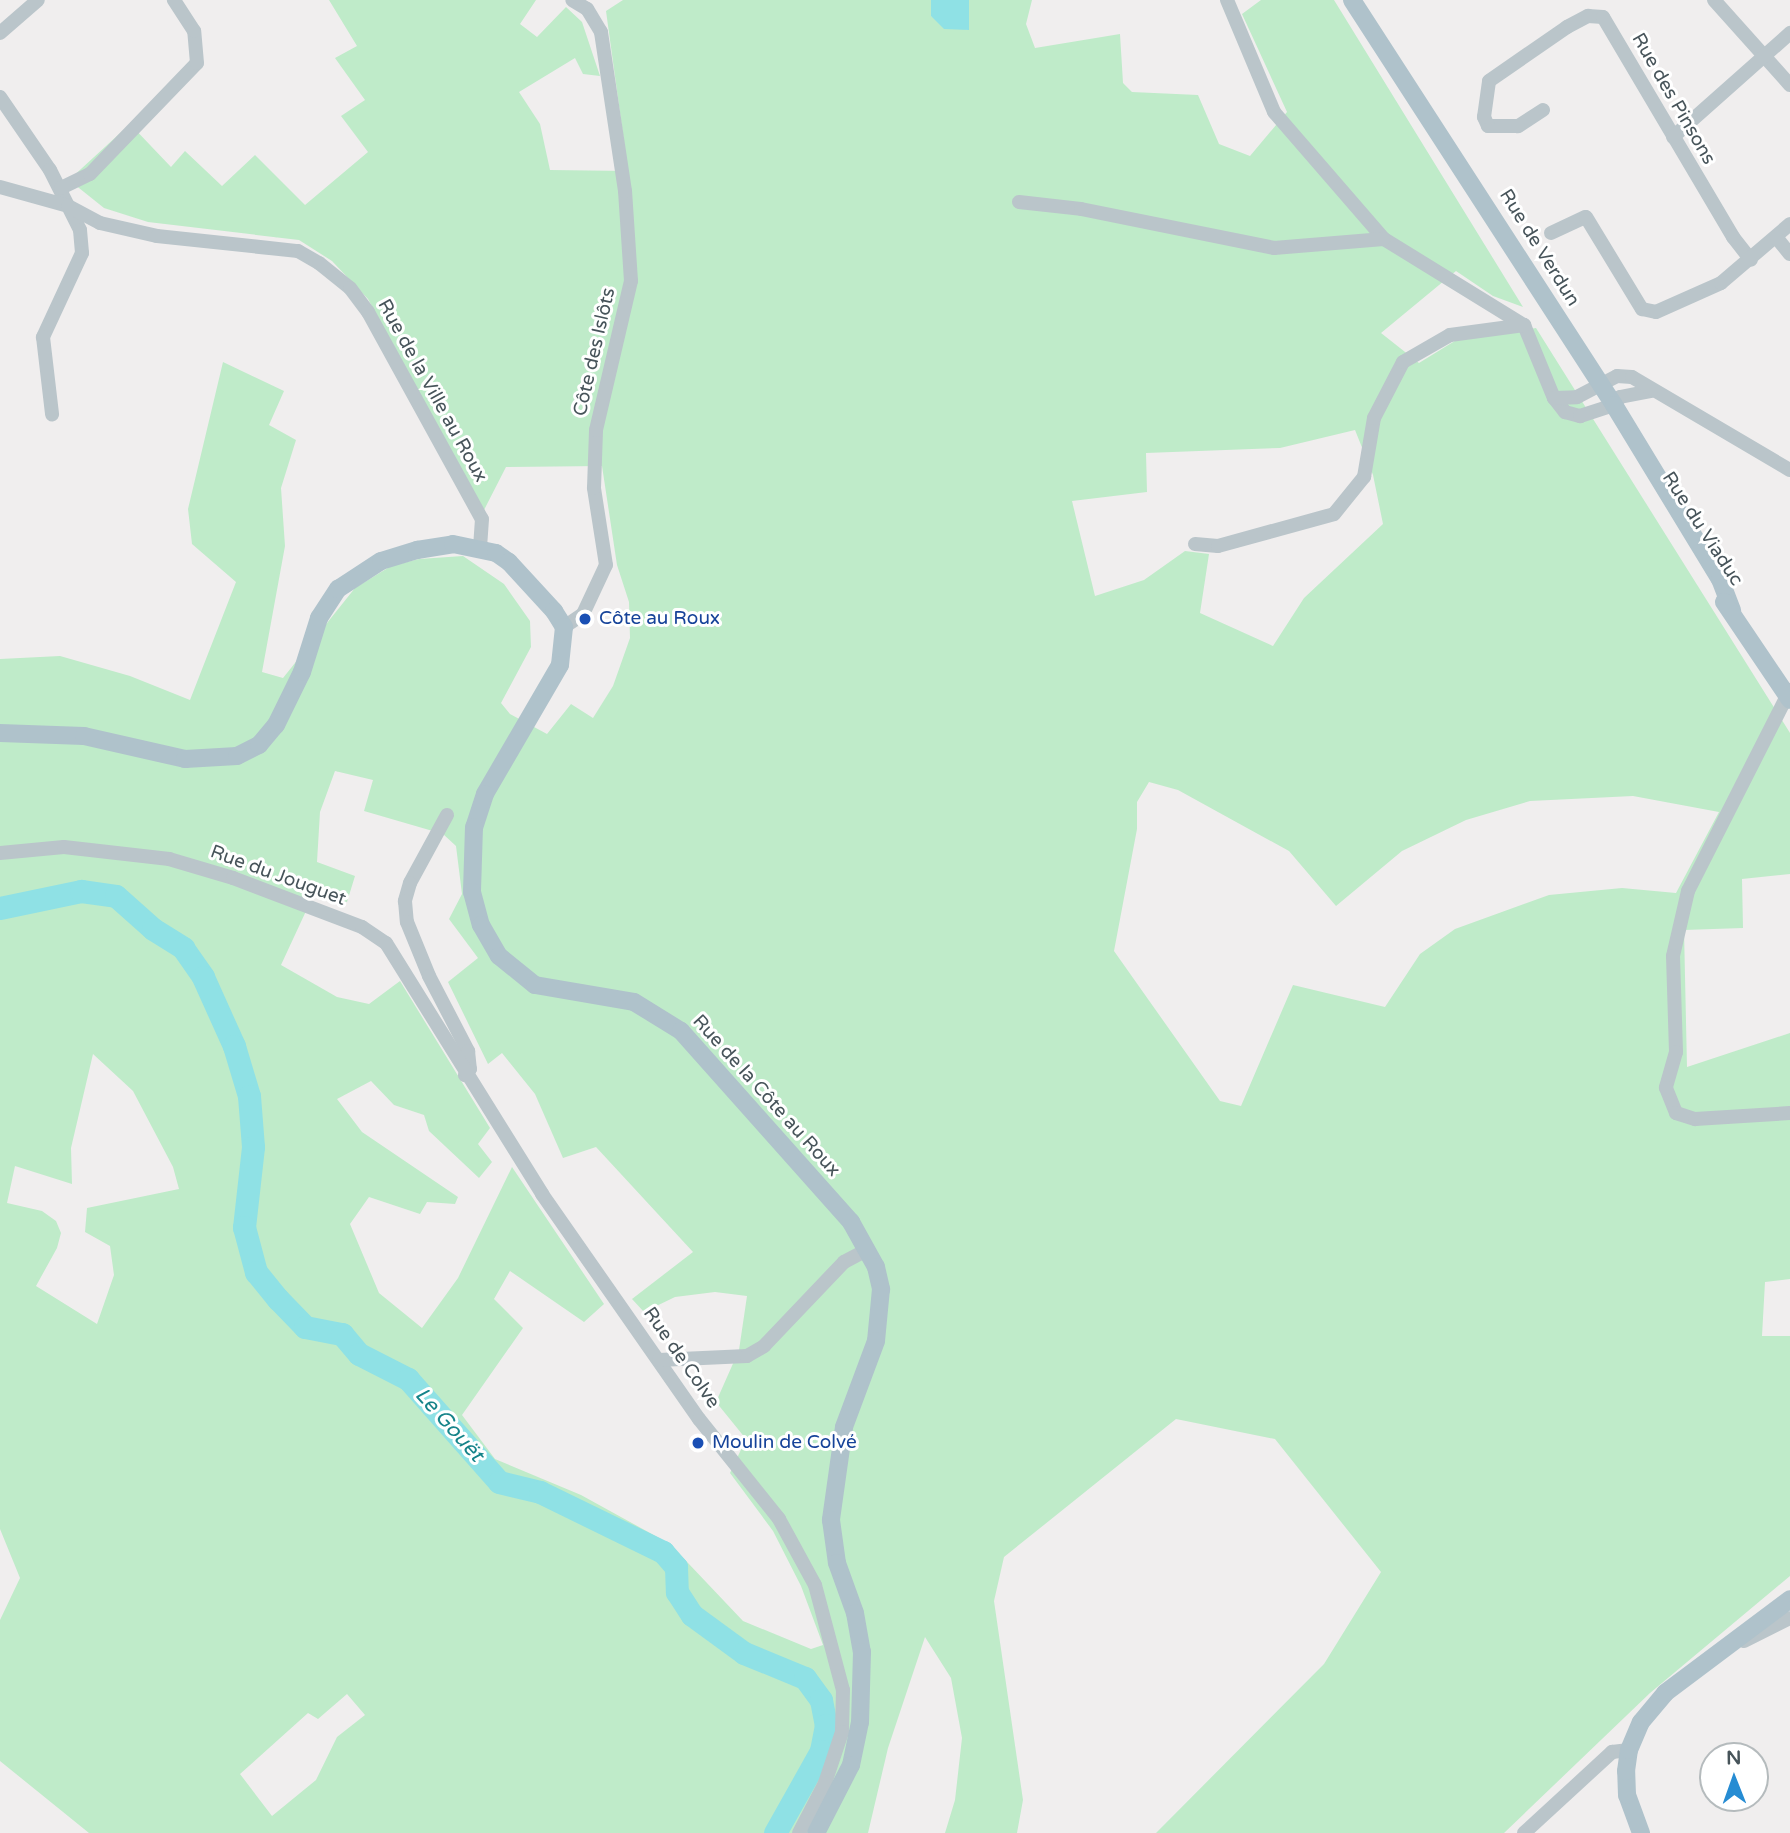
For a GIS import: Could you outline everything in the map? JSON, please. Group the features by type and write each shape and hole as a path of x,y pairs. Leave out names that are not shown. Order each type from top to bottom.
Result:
{"main road":[{"name":"Rue de Verdun","path":"1352,0 1609,407"},
{"name":"Rue du Viaduc","path":"1609,407 1732,611 1789,695"},
{"path":"0,733 84,736 186,759 237,756 259,745 276,725 302,672 319,618 338,589 381,561 417,550 453,544 480,548 509,562 541,594 564,627"},
{"name":"Rue de la Côte au Roux","path":"564,627 560,666 485,794 474,827 472,892 481,925 499,956 535,985 634,1002 681,1031 851,1222 868,1249 881,1289 877,1341 844,1427 831,1520 837,1563 855,1613 862,1652 862,1701 851,1765 816,1833"},
{"path":"1641,1833 1627,1795 1629,1750 1641,1722 1665,1693 1790,1599"}],"street":[{"path":"0,33 38,0"},
{"path":"61,188 90,174 197,63 194,31 174,0"},
{"name":"Côte des Islôts","path":"564,627 583,614 606,565 594,488 596,430 631,281 625,191 601,32 587,9 572,0"},
{"path":"1714,0 1790,85"},
{"path":"1230,1 1274,112 1384,239 1524,325 1554,398 1565,412 1580,416 1609,407 1620,397 1651,391"},
{"name":"Rue des Pinsons","path":"1543,110 1518,125 1488,126 1484,110 1489,81 1567,27 1588,16 1603,17 1673,136 1751,260"},
{"path":"1673,136 1790,33"},
{"path":"0,97 61,188 80,230 82,253 43,337 52,414"},
{"name":"Rue de la Ville au Roux","path":"0,187 68,206 100,223 157,236 298,251 350,288 368,312 482,519 480,548"},
{"path":"1019,202 1081,209 1274,248 1384,239"},
{"path":"1550,233 1586,217 1642,309 1656,312 1721,283 1790,224"},
{"path":"1776,237 1790,254"},
{"path":"1195,544 1218,546 1334,514 1364,477 1374,418 1403,362 1450,335 1524,325"},
{"path":"1554,398 1577,397 1617,376 1632,377 1651,391 1790,470"},
{"path":"1789,695 1688,891 1673,956 1676,1052 1666,1088 1676,1113 1695,1119 1790,1113"},
{"path":"447,815 410,883 406,912 429,976 468,1051 470,1069 465,1075"},
{"name":"Rue du Jouguet","path":"0,853 64,846 169,859 233,878 362,927 386,943 402,963 465,1075"},
{"name":"Rue de Colve","path":"465,1075 542,1194 659,1360 779,1519 815,1585 835,1650 843,1690 842,1732 825,1783 799,1833"},
{"path":"659,1360 747,1356 764,1346 844,1262 868,1249"},
{"path":"1723,1651 1790,1618"},
{"path":"1524,1833 1612,1752 1629,1750"}],"green space":[{"path":"329,0 536,0 520,24 537,37 566,7 582,22 600,76 583,74 575,58 519,92 540,124 550,170 628,171 606,11 623,0 931,0 931,16 968,30 969,0 1032,0 1026,24 1035,48 1120,34 1123,83 1132,92 1198,95 1219,144 1250,156 1287,112 1242,14 1261,0 1334,0 1523,307 1493,296 1456,271 1381,333 1419,363 1458,339 1536,328 1790,733 1790,874 1742,879 1743,928 1684,930 1687,1067 1790,1033 1790,1279 1765,1282 1762,1336 1790,1336 1790,1576 1650,1693 1504,1833 1156,1833 1324,1664 1381,1572 1275,1439 1176,1419 1004,1557 994,1601 1023,1800 1017,1833 945,1833 955,1800 962,1738 951,1678 925,1637 888,1748 868,1833 89,1833 0,1761 0,1620 20,1578 0,1529 0,659 60,656 130,676 190,700 236,582 192,544 188,509 223,362 284,391 269,425 296,440 281,488 285,546 262,672 283,678 355,588 391,566 419,559 463,556 504,584 530,621 531,647 501,703 510,714 547,734 571,704 593,718 613,686 630,638 629,602 617,565 602,466 506,467 484,510 368,299 332,261 299,240 148,222 104,208 69,180 130,124 171,167 185,151 222,186 255,155 305,205 368,152 341,116 365,100 335,58 357,46","holes":["1355,430 1373,475 1383,524 1304,598 1273,646 1200,613 1209,554 1185,551 1144,580 1095,596 1072,501 1147,492 1146,453 1280,448","335,771 373,780 364,811 443,834 456,846 462,894 449,919 478,958 448,982 488,1064 502,1053 535,1094 563,1158 596,1147 693,1252 632,1299 644,1312 675,1297 715,1292 747,1296 739,1350 716,1402 746,1439 730,1473 773,1531 801,1586 823,1645 811,1649 743,1621 670,1544 581,1495 495,1459 462,1415 523,1328 494,1299 510,1271 584,1322 604,1304 512,1167 458,1278 422,1328 379,1293 350,1224 369,1197 420,1214 427,1202 455,1204 458,1197 362,1132 337,1099 371,1081 394,1105 424,1115 429,1131 479,1178 492,1162 478,1144 490,1128 400,981 369,1004 337,997 281,965 313,896 347,902 355,876 317,862 320,812","1149,782 1178,790 1289,851 1336,906 1402,851 1466,820 1530,801 1633,796 1719,812 1676,893 1622,888 1549,895 1455,929 1420,954 1385,1007 1293,985 1241,1106 1220,1101 1114,951 1137,829 1137,802","93,1054 133,1091 173,1167 179,1189 87,1208 85,1232 110,1246 114,1275 97,1324 36,1286 57,1248 61,1233 56,1221 42,1211 7,1203 15,1166 72,1184 71,1148","347,1694 365,1715 337,1737 316,1780 272,1816 240,1774 308,1713 318,1719"]}],"water":[{"path":"931,0 969,0 969,30 944,29 931,16"}],"waterway":[{"name":"Le Gouët","path":"0,908 81,891 116,896 153,929 183,948 203,977 234,1046 249,1096 253,1147 244,1227 256,1272 278,1299 305,1327 342,1334 359,1354 408,1379 499,1482 540,1492 663,1552 676,1567 677,1592 692,1615 744,1653 805,1678 821,1700 826,1725 821,1751 775,1833"}],"place":[{"name":"Côte au Roux","path":"585,619"},
{"name":"Moulin de Colvé","path":"698,1443"}]}
